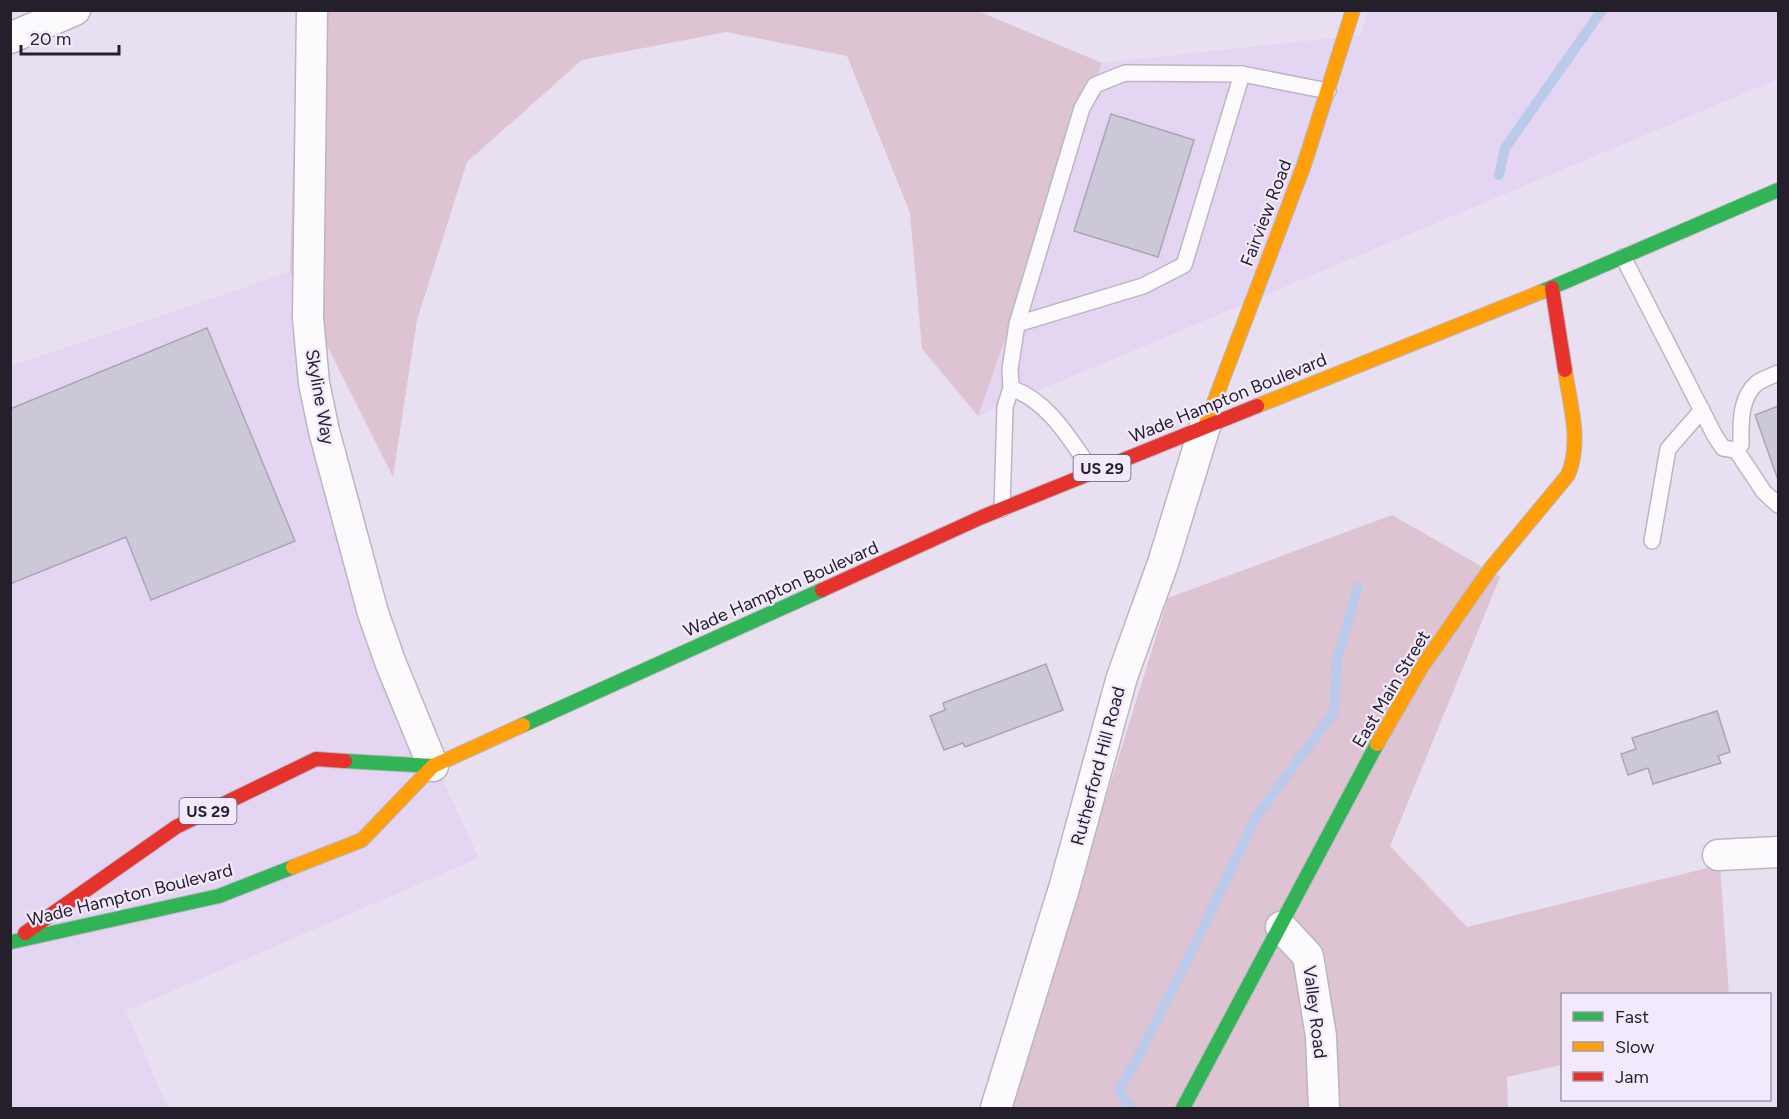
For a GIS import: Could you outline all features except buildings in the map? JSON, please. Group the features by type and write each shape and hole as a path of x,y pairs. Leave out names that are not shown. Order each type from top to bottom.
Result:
{"main road":[{"name":"Fairview Road","path":"1205,426 1304,165 1353,10"},
{"name":"Wade Hampton Boulevard","path":"11,942 219,896 362,840 433,766 1002,509 1552,288 1779,190"},
{"name":"East Main Street","path":"1183,1108 1382,735 1421,668 1491,568 1568,475 1574,460 1576,443 1552,288"},
{"name":"Wade Hampton Boulevard","path":"11,942 176,827 316,759 433,766"}],"street":[{"path":"10,38 75,10"},
{"name":"Skyline Way","path":"312,10 308,318 314,383 324,431 373,613 391,664 433,766"},
{"name":"Rutherford Hill Road","path":"996,1108 1065,885 1122,677 1163,563 1205,426"},
{"path":"1718,855 1779,852"},
{"name":"Valley Road","path":"1281,927 1308,956 1321,1036 1324,1108"}],"lane":[{"path":"1002,509 1005,407 1011,388 1010,369 1017,324 1083,108 1095,84 1125,73 1242,74 1328,91"},
{"path":"1017,324 1143,286 1184,265 1242,74"},
{"path":"1623,257 1723,448 1736,450 1741,446 1743,408 1750,394 1757,384 1779,373"},
{"path":"1011,388 1027,394 1050,412 1093,472"},
{"path":"1652,541 1668,449 1702,410"},
{"path":"1736,450 1764,492 1779,505"}],"shaded area":[{"path":"298,11 978,11 1102,63 978,416 922,349 910,213 847,56 726,32 582,60 467,162 417,320 393,477 290,272"},
{"path":"1368,11 1778,11 1778,79 978,416 1102,63 1360,35"},
{"path":"290,272 398,684 479,858 126,1011 168,1108 11,1108 10,366"},
{"path":"1392,515 1500,577 1390,846 1467,927 1720,865 1729,993 1561,993 1561,1065 1507,1077 1508,1108 1010,1108 1168,598"}],"waterway":[{"path":"1499,175 1505,148 1602,10"},
{"path":"1131,1108 1119,1090 1187,961 1256,817 1334,712 1337,659 1358,587"}],"traffic: fast":[{"path":"1541,292 1778,190"},
{"path":"523,725 822,590"},
{"path":"1183,1108 1377,744"},
{"path":"345,761 433,766"},
{"path":"11,942 219,896 293,867"}],"traffic: slow":[{"path":"1205,426 1304,165 1353,10"},
{"path":"1257,406 1541,292"},
{"path":"1377,744 1421,668 1491,568 1568,475 1575,436 1565,370"},
{"path":"293,867 362,840 433,766 523,725"}],"traffic: jam":[{"path":"1552,288 1565,370"},
{"path":"822,590 982,517 1257,406"},
{"path":"25,933 176,827 316,759 345,761"}]}
